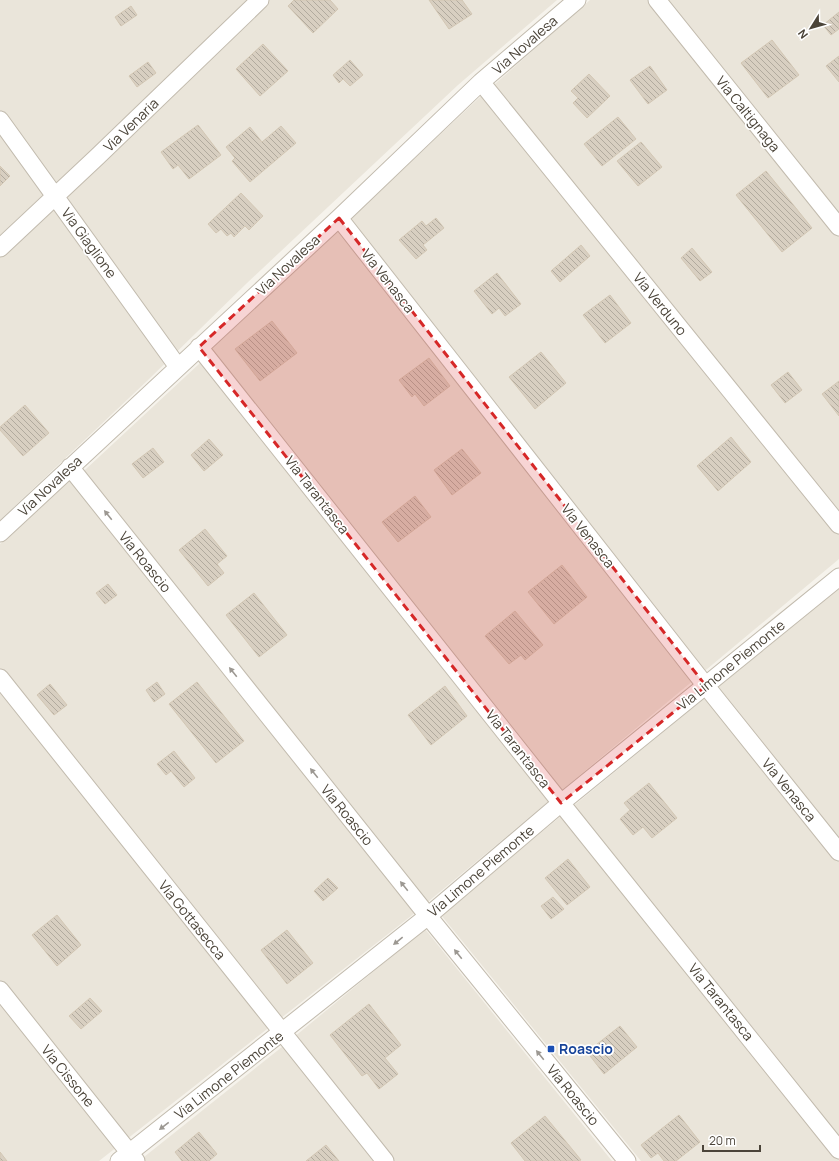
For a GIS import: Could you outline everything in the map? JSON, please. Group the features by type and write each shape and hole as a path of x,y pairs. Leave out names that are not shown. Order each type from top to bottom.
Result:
{"street":[{"name":"Via Venaria","path":"0,248 260,0"},
{"name":"Via Novalesa","path":"0,533 339,218 481,82 577,0"},
{"name":"Via Caltignaga","path":"657,0 839,227"},
{"name":"Via Verduno","path":"481,82 839,525"},
{"name":"Via Giaglione","path":"0,120 178,367"},
{"name":"Via Venasca","path":"339,218 706,686 839,852"},
{"name":"Via Tarantasca","path":"199,347 839,1150"},
{"name":"Via Roascio","path":"70,467 428,916 626,1161"},
{"name":"Via Limone Piemonte","path":"128,1158 428,916 561,803 839,577"},
{"name":"Via Gottasecca","path":"0,678 385,1161"},
{"name":"Via Cissone","path":"0,990 128,1158"}],"highlighted area":[{"path":"339,218 706,686 561,803 199,347"}],"shaded area":[{"path":"0,0 557,0 458,85 247,283 147,381 0,520"},
{"path":"590,0 839,0 839,559 411,916 99,1161 0,1161 0,544 60,487 86,469 199,364 215,342 336,232 479,98"},
{"path":"839,589 839,1161 641,1161 441,915"},
{"path":"425,929 612,1161 139,1161 282,1047"}],"building":[{"path":"294,0 330,0 338,9 313,33 288,6"},
{"path":"429,0 462,0 472,14 449,29"},
{"path":"131,6 137,15 121,26 115,17"},
{"path":"839,12 839,29 831,35 823,25"},
{"path":"772,40 799,75 768,98 741,63"},
{"path":"263,44 288,71 260,96 236,69"},
{"path":"839,56 839,82 826,66"},
{"path":"350,60 363,75 350,86 343,79 339,83 333,75"},
{"path":"148,62 156,73 137,87 129,76"},
{"path":"650,66 667,90 648,104 630,80"},
{"path":"589,74 610,96 587,118 573,103 578,98 571,91"},
{"path":"618,117 636,139 602,166 584,144"},
{"path":"198,125 221,155 189,179 178,165 173,169 161,152"},
{"path":"281,126 296,143 250,182 232,161 235,158 226,147 250,127 262,142"},
{"path":"641,142 662,167 638,186 617,161"},
{"path":"0,166 10,176 0,186"},
{"path":"766,171 812,228 782,252 736,195"},
{"path":"241,193 263,216 249,230 245,226 234,237 231,233 227,236 221,229 216,233 208,224"},
{"path":"436,218 444,228 423,245 427,250 416,259 399,240 422,221 426,226"},
{"path":"581,245 590,256 560,282 551,271"},
{"path":"692,248 712,272 700,281 681,258"},
{"path":"497,273 521,304 505,316 499,308 492,314 474,291"},
{"path":"610,295 631,323 605,343 583,315"},
{"path":"272,321 297,353 260,381 235,349"},
{"path":"541,352 566,383 535,409 509,377"},
{"path":"429,358 450,386 424,406 415,394 412,397 399,380"},
{"path":"788,372 802,390 785,403 771,385"},
{"path":"839,381 839,416 822,394"},
{"path":"25,405 49,433 23,456 0,430 0,427"},
{"path":"731,437 751,462 718,491 697,466"},
{"path":"209,439 223,455 204,471 191,455"},
{"path":"153,448 164,462 143,478 132,464"},
{"path":"462,449 481,473 452,495 434,470"},
{"path":"415,496 431,517 398,542 382,522"},
{"path":"205,529 227,556 217,564 224,573 208,586 179,550"},
{"path":"562,565 587,597 554,624 528,592"},
{"path":"108,584 117,595 105,604 96,593"},
{"path":"254,593 287,635 259,657 226,615"},
{"path":"515,611 543,645 525,660 521,655 509,664 485,636"},
{"path":"157,682 165,694 154,702 146,690"},
{"path":"197,682 244,741 216,763 169,704"},
{"path":"50,684 67,705 54,715 37,695"},
{"path":"445,686 467,716 431,745 408,715"},
{"path":"174,751 195,778 184,787 171,771 166,775 157,764"},
{"path":"649,783 677,818 652,838 643,827 633,835 620,819 630,810 624,803"},
{"path":"568,859 590,887 567,905 545,878"},
{"path":"328,878 338,888 323,901 314,891"},
{"path":"553,897 564,909 551,919 541,906"},
{"path":"57,915 81,945 57,966 32,935"},
{"path":"287,930 313,963 287,984 261,950"},
{"path":"90,998 102,1011 81,1029 69,1016"},
{"path":"369,1004 401,1045 385,1058 398,1074 379,1089 367,1073 362,1076 330,1035"},
{"path":"620,1026 637,1047 604,1074 587,1052"},
{"path":"679,1115 700,1142 676,1161 664,1161 658,1153 651,1158 641,1145"},
{"path":"545,1116 581,1160 525,1161 511,1143"},
{"path":"199,1132 217,1154 209,1161 182,1161 175,1152"},
{"path":"326,1145 339,1161 306,1161"},
{"path":"0,1152 7,1161 0,1161"}],"place":[{"name":"Roascio","path":"551,1049"}]}
